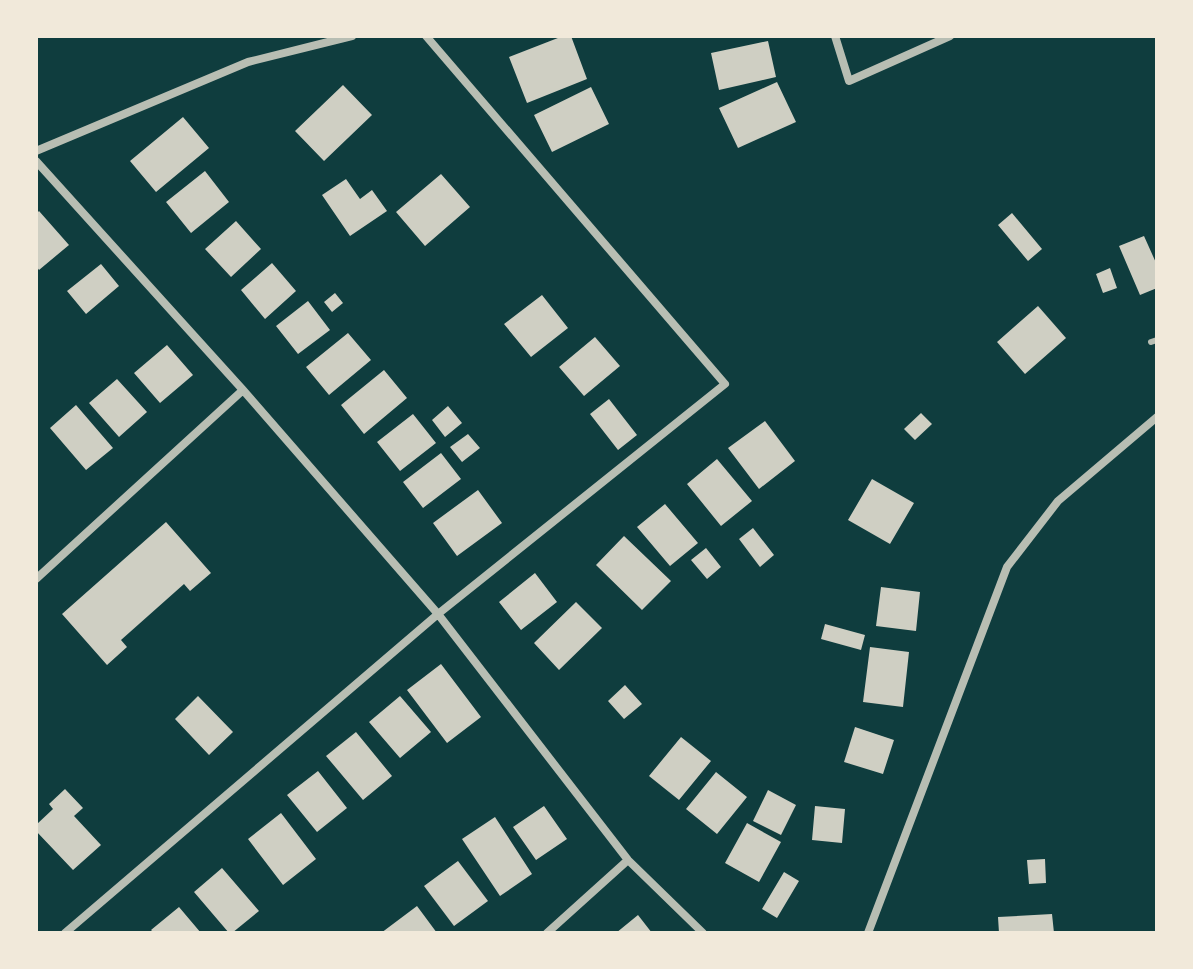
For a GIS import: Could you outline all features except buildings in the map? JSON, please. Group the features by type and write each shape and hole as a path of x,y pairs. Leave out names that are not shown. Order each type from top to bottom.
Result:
{"street":[{"path":"36,151 248,62 352,36"},
{"path":"65,933 438,614 725,384 426,36"},
{"path":"835,36 849,81 950,36"},
{"path":"36,161 243,390 438,614 628,860 703,933"},
{"path":"36,579 243,390"},
{"path":"868,933 1007,567 1058,501 1157,417"},
{"path":"547,933 628,860"}]}
